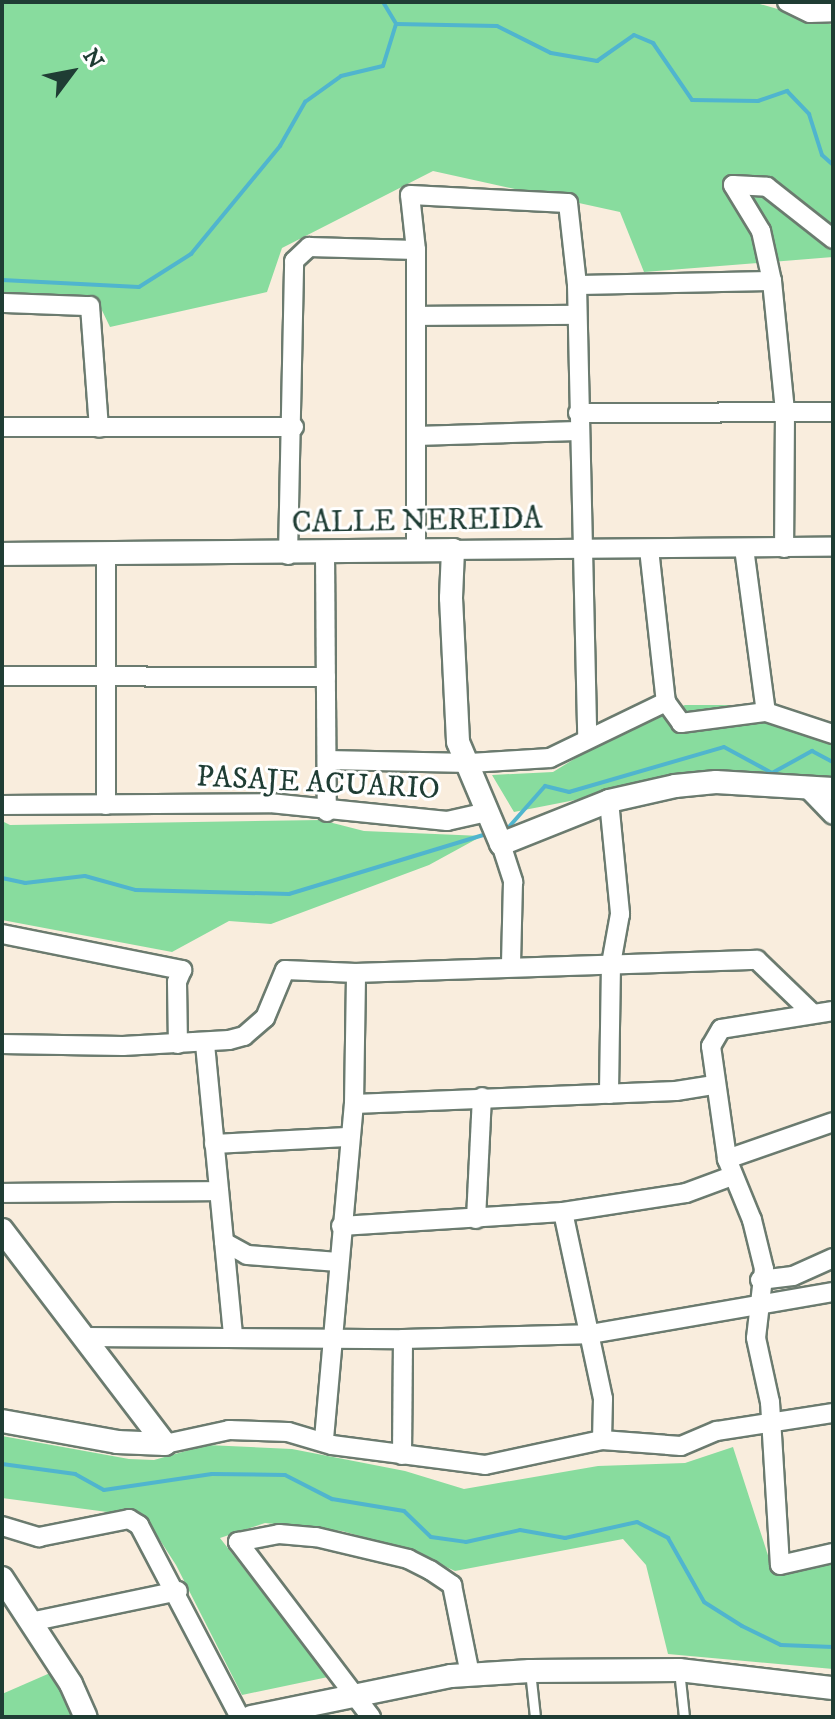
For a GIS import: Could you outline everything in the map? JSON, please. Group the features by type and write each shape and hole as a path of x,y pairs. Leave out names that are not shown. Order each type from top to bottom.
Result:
{"street":[{"path":"794,4 820,14 833,12"},
{"path":"784,548 785,412 772,281 761,231 733,185 767,187 833,239"},
{"path":"416,551 416,250 410,195 568,203 577,285 580,549 587,736"},
{"path":"288,555 294,427 294,261 309,247 416,250"},
{"path":"577,285 772,281"},
{"path":"2,303 90,306 99,428"},
{"path":"416,316 577,315"},
{"path":"416,436 578,422 833,412"},
{"path":"2,427 294,427"},
{"name":"CALLE NEREIDA","path":"2,554 288,555 325,551 833,547"},
{"path":"744,548 766,712"},
{"path":"649,549 666,702 681,723 766,712 833,734"},
{"path":"453,550 453,679 458,742 470,763 513,882 511,964"},
{"path":"325,551 327,812"},
{"path":"106,553 106,805"},
{"path":"2,676 326,677"},
{"name":"PASAJE ACUARIO","path":"327,760 470,763 550,758 587,736 666,702"},
{"path":"501,844 609,801 716,782 805,786 832,784"},
{"path":"805,786 833,815"},
{"path":"609,801 620,914 611,964 609,1094"},
{"name":"PASAJE ACUARIO","path":"2,805 270,803 327,812 447,821 487,812"},
{"path":"2,934 182,970 177,982 178,1044"},
{"path":"2,1044 205,1044 244,1036 256,1028 274,1005 285,970 356,973 511,964 757,960 812,1013"},
{"path":"324,1439 347,1137 354,1104 356,973"},
{"path":"833,1011 721,1029 711,1046 713,1085 729,1168 756,1232 764,1269 756,1308 770,1425 780,1565 833,1553"},
{"path":"205,1044 233,1335"},
{"path":"354,1104 609,1094 713,1085"},
{"path":"476,1219 482,1097"},
{"path":"341,1226 563,1212 686,1193 729,1168 833,1122"},
{"path":"214,1144 347,1137"},
{"path":"2,1193 219,1191"},
{"path":"563,1212 603,1399 602,1440"},
{"path":"2,1230 165,1444"},
{"path":"224,1242 247,1255 339,1262"},
{"path":"760,1280 793,1276 833,1258"},
{"path":"85,1337 233,1335 403,1339 590,1334 756,1308 833,1292"},
{"path":"402,1455 403,1339"},
{"path":"2,1421 117,1442 165,1444 229,1430 324,1439 332,1445 485,1465 602,1440 681,1446 717,1431 833,1413"},
{"path":"2,1526 39,1537 129,1519 148,1537 240,1717"},
{"path":"371,1717 238,1542 279,1534 316,1537 408,1559 430,1570 452,1585 470,1674"},
{"path":"2,1578 71,1684 86,1717"},
{"path":"30,1622 178,1591"},
{"path":"251,1717 470,1674 530,1671 679,1670 833,1688"}],"lane":[{"path":"679,1670 684,1717"},
{"path":"530,1671 535,1717"}],"green space":[{"path":"2,2 753,2 833,25 833,257 644,272 620,212 433,171 282,248 267,292 110,327 97,300 2,298"},
{"path":"685,705 735,705 787,728 833,739 833,780 718,772 514,812 492,775 553,772 620,731"},
{"path":"321,820 364,831 482,836 429,865 271,924 229,921 172,952 2,920 2,821 10,825"},
{"path":"2,1436 129,1459 154,1460 207,1445 292,1449 405,1471 464,1489 598,1466 685,1463 733,1447 774,1574 833,1560 833,1669 668,1654 646,1565 623,1539 455,1571 409,1550 342,1531 265,1523 220,1538 328,1677 242,1695 176,1565 145,1517 2,1498"},
{"path":"57,1670 74,1717 2,1717 2,1694"}],"waterway":[{"path":"383,2 396,24 497,26 551,53 597,61 634,35 653,43 692,100 758,101 787,91 809,114 822,155 833,165"},
{"path":"2,280 139,287 191,254 280,146 305,102 341,76 383,66 396,24"},
{"path":"508,828 545,786 569,792 724,747 772,773 812,751 833,762"},
{"path":"2,878 25,883 85,876 136,890 289,894 483,835"},
{"path":"2,1464 75,1474 104,1490 212,1474 285,1475 332,1499 404,1511 431,1537 466,1542 520,1530 565,1538 637,1522 668,1538 704,1602 742,1626 781,1645 833,1647"}]}
